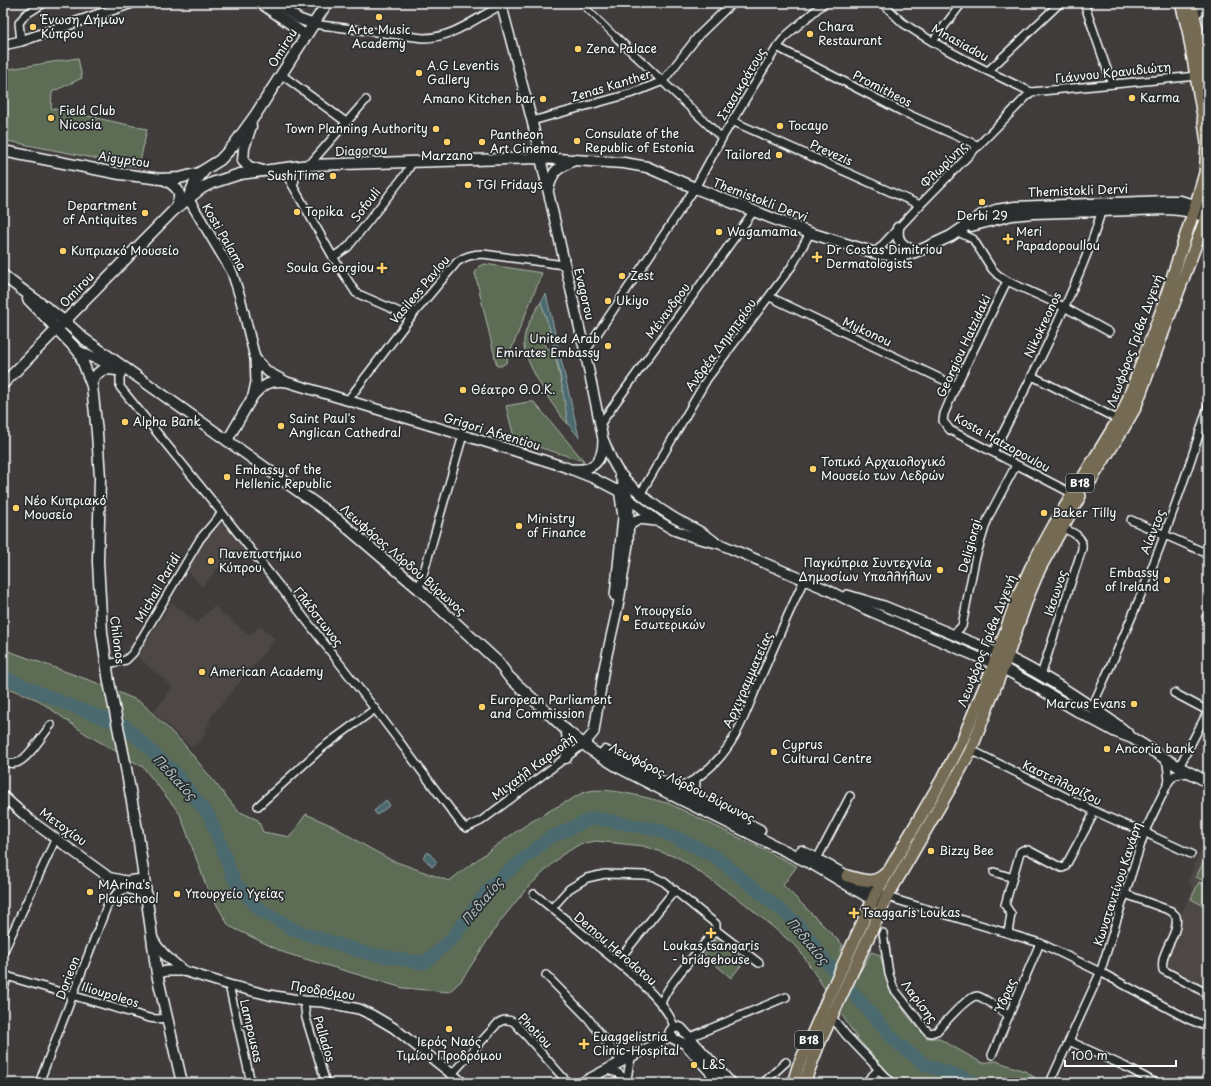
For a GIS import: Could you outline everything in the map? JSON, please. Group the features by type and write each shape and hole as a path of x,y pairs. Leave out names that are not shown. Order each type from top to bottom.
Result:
{"main road":[{"name":"Omirou","path":"233,146 256,114 327,3"},
{"name":"B18","path":"1181,3 1190,11 1208,83"},
{"name":"B18","path":"1190,11 1197,76 1207,143 1205,173 1194,208"},
{"path":"256,114 242,158 249,167 264,171"},
{"name":"Aigyptou","path":"3,151 120,174 172,179 188,177 207,169 220,160 233,146"},
{"name":"Themistokli Dervi","path":"540,158 636,165 658,172 753,212 874,254 902,256 935,244 962,229 1012,215 1103,207 1180,210 1194,208 1207,214"},
{"name":"Diagorou","path":"188,198 212,183 240,174 305,166 540,158"},
{"path":"548,189 555,171 574,160"},
{"path":"188,198 195,182 207,169"},
{"path":"161,178 174,185 178,191 178,201 173,211"},
{"name":"Omirou","path":"3,384 173,211 188,198"},
{"name":"Λεωφόρος Γρίβα Διγενή","path":"1003,655 1017,598 1031,567 1073,494 1119,420 1131,394 1161,312 1194,208"},
{"name":"Λεωφόρος Γρίβα Διγενή","path":"793,1083 798,1067 828,998 851,961 880,899 891,868 945,774 962,741 1003,655 1040,568 1082,492 1123,430 1132,413 1207,214"},
{"path":"898,228 898,240 914,252"},
{"path":"1194,249 1208,235"},
{"path":"3,275 17,286"},
{"name":"Λεωφόρος Λόρδου Βύρωνος","path":"17,286 65,321 83,338 336,518 419,589 498,662 514,672 572,726 586,742 618,767 880,899"},
{"name":"Λεωφόρος Λόρδου Βύρωνος","path":"17,286 79,352 111,364 150,385"},
{"name":"Chilonos","path":"83,338 91,357 100,478 98,562 102,633 109,682 124,757 146,894"},
{"path":"79,352 93,383"},
{"path":"93,383 96,373 102,369 109,368 123,371"},
{"path":"1003,655 1041,675 1092,707 1121,726 1132,738"},
{"name":"Λεωφόρος Λόρδου Βύρωνος","path":"498,662 509,677 567,731 615,758 817,859 847,876 880,899"},
{"path":"998,666 1116,732 1132,738 1179,767 1208,782"},
{"name":"Λεωφόρος Γρίβα Διγενή","path":"880,899 956,778 971,750 998,666"},
{"path":"566,758 568,747 567,731"},
{"path":"847,876 865,880 876,880 881,878 891,868"},
{"path":"146,894 157,974 182,1083"},
{"name":"Λεωφόρος Γρίβα Διγενή","path":"804,1083 831,1016 837,1005 851,961"}],"street":[{"path":"21,41 19,23 26,15 44,3"},
{"path":"3,45 21,41 132,3"},
{"path":"260,3 306,35"},
{"path":"275,3 299,18 313,24 434,38 453,32 503,4"},
{"path":"581,3 722,138"},
{"name":"Zenas Kanther","path":"532,121 633,93 662,81 699,35 734,3"},
{"name":"Στασικράτους","path":"585,352 695,188 722,138 777,47 787,35 824,3"},
{"name":"Mnasiadou","path":"883,3 902,22 933,41 988,71 1031,92"},
{"path":"933,41 962,3"},
{"path":"988,71 1060,3"},
{"path":"1084,3 1112,84"},
{"path":"1190,11 1201,10 1208,3"},
{"name":"Evagorou","path":"503,4 548,189 605,443 618,472 641,493 666,513 702,532 715,542"},
{"name":"Promitheos","path":"777,47 901,111 979,146"},
{"path":"282,74 346,122"},
{"name":"Γιάννου Κρανιδιώτη","path":"1031,92 1197,76"},
{"name":"Φλωρίνης","path":"874,254 1031,92"},
{"path":"293,186 297,173 366,100"},
{"name":"Prevezis","path":"732,121 920,205"},
{"name":"Sofouli","path":"333,257 348,247 412,162"},
{"path":"279,170 287,176 333,257 356,293 411,317"},
{"name":"Kosti Palama","path":"188,198 232,272 240,297 254,358 256,382 253,396 227,440"},
{"name":"Nikokreonos","path":"993,452 1032,376 1064,308 1089,250 1103,207"},
{"name":"Μένανδρου","path":"601,423 753,212"},
{"path":"962,229 973,240 992,269 998,275 1007,281 1064,308 1109,332"},
{"name":"Ανδρέα Δημητρίου","path":"641,493 707,379 792,266 810,233"},
{"name":"Vasileos Pavlou","path":"348,400 411,317 457,262 464,257 474,254 483,254 564,265"},
{"name":"Georgiou Hatzidaki","path":"943,421 944,414 956,386 1007,281"},
{"name":"Mykonou","path":"770,297 956,386"},
{"path":"254,358 268,372 287,382"},
{"name":"Γλάδστωνος","path":"123,371 119,381 120,387 222,513 375,709 458,821"},
{"path":"1032,376 1119,420"},
{"name":"Grigori Afxentiou","path":"253,396 267,384 274,382 287,382 565,468 603,482 620,492 655,519 674,530 715,542"},
{"name":"Αίαντος","path":"1092,707 1131,620 1188,469 1208,406"},
{"name":"Kosta Hatzopoulou","path":"943,421 950,430 1073,494"},
{"path":"419,589 463,436"},
{"path":"565,468 580,469 595,464 601,456 605,443"},
{"name":"Μιχαήλ Καραολή","path":"605,443 609,464 620,492 623,517 612,629"},
{"name":"Deligiorgi","path":"954,635 962,626 979,545 989,516 1016,465"},
{"name":"Μιχαήλ Καραολή","path":"458,821 466,828 481,822 566,758 586,742 594,732 604,668 623,584 630,524 628,498 618,472"},
{"path":"641,493 639,497 641,502 655,519"},
{"name":"Michail Paridi","path":"107,664 126,660 133,653 200,538 222,513"},
{"path":"630,524 639,519 655,519"},
{"path":"1131,520 1208,554"},
{"name":"Ιάσωνος","path":"1041,675 1082,549 1082,540 1077,535 1062,528"},
{"path":"715,542 828,590 863,608 998,666"},
{"name":"Αρχιγραμματείας","path":"675,788 696,779 721,756 737,731 770,660 804,580"},
{"path":"828,590 884,606 1003,655"},
{"path":"1174,694 1208,711 1179,767"},
{"path":"258,806 323,747 375,709"},
{"path":"3,762 11,764 24,758 51,725"},
{"name":"Καστελλορίζου","path":"971,750 1092,810 1122,824 1145,831 1150,835 1191,854"},
{"path":"1164,758 1167,764 1169,781"},
{"path":"1169,781 1175,775 1190,773"},
{"path":"695,798 696,779"},
{"name":"Κωνσταντίνου Κανάρη","path":"1052,1078 1100,973 1145,831 1169,781"},
{"path":"817,859 850,796"},
{"name":"Μετοχίου","path":"5,801 109,877 127,888 146,894"},
{"path":"1008,933 1011,914 1005,905 1020,852 1023,850 1028,850 1062,868 1065,867 1092,817 1092,810"},
{"path":"3,953 56,838"},
{"path":"994,872 1013,878"},
{"path":"552,908 569,890 587,878 605,874 645,875 652,876 664,882 716,924 716,930 669,988 662,999 661,1005"},
{"name":"Μετοχίου","path":"109,877 126,881 144,879"},
{"name":"Dorieon","path":"39,1083 108,906 116,894 127,888"},
{"path":"617,962 675,890"},
{"name":"Demou Herodotou","path":"534,894 617,962 661,1005 670,1016 676,1033"},
{"path":"1126,894 1170,911 1176,916 1177,925 1162,962 1163,970 1208,994"},
{"path":"880,899 1040,943 1188,1019 1208,1027"},
{"path":"716,930 759,963"},
{"name":"Λαρίσης","path":"883,933 889,974 894,989 928,1032 931,1033 937,1031 967,1001 975,996 981,997 1009,1016"},
{"name":"Προδρόμου","path":"152,937 162,953 184,970"},
{"name":"Ύδρας","path":"992,1055 1040,943"},
{"name":"Προδρόμου","path":"157,974 171,970 184,970 229,985 269,995 304,1001 346,1005 358,1009 372,1015 408,1038 456,1080"},
{"path":"3,991 6,975"},
{"name":"Ilioupoleos","path":"6,975 149,1018 166,1018"},
{"path":"546,975 586,1017 622,1062"},
{"name":"Lampousas","path":"229,985 251,1083"},
{"path":"690,1037 786,996"},
{"name":"Pallados","path":"304,1001 306,1018 326,1083"},
{"path":"831,1016 846,1035 892,1083"},
{"name":"Photiou","path":"456,1080 498,1023 507,1020 514,1022 568,1083"},
{"path":"676,1033 697,1055 720,1083"},
{"path":"581,1083 676,1033 690,1037 731,1083"},
{"path":"1069,1041 1126,1067 1156,1083"},
{"path":"629,1082 628,1066 632,1056"},
{"path":"763,1083 786,1062"},
{"path":"864,1083 879,1069"},
{"path":"607,1070 618,1073 629,1082"}],"shaded area":[{"name":"Πανεπιστήμιο Κύπρου","path":"224,522 246,552 216,570 202,587 187,570 206,534"},
{"name":"American Academy","path":"172,602 197,623 214,606 250,636 259,626 276,639 212,715 204,737 192,748 154,712 172,687 137,656"},
{"path":"1208,835 1208,991 1167,969 1166,964 1180,926 1182,912 1193,889 1188,881"}],"green space":[{"name":"Field Club Nicosia","path":"78,58 82,78 52,92 51,108 147,129 139,167 3,140 3,70"},
{"path":"485,264 542,273 506,363 501,366 497,366 475,273 479,266"},
{"path":"541,302 550,330 544,335 543,342 546,348 554,350 564,395 568,424 556,410 542,388 530,365 524,347 526,329"},
{"path":"534,402 584,461 515,441 506,406"},
{"path":"3,649 97,683 141,702 182,742 238,811 258,820 263,832 290,837 306,814 335,827 391,860 449,881 492,848 523,827 584,792 607,790 640,796 670,804 797,866 783,885 843,945 840,952 860,972 871,952 880,955 889,988 907,1015 927,1038 938,1038 982,1063 996,1061 1027,1072 1042,1083 898,1083 857,1038 798,948 744,903 679,858 643,846 596,841 580,844 562,855 527,888 499,923 461,981 449,992 403,988 285,953 229,926 207,888 180,814 143,767 86,734 38,700 3,686"},
{"path":"1206,857 1208,857 1208,883 1196,877"},
{"path":"1199,882 1208,885 1208,908 1191,899"},
{"path":"719,936 747,958 731,978 704,955"}],"water":[{"path":"546,294 579,437 568,424 559,367 550,330 541,302"},
{"path":"386,800 390,805 377,815 374,811"},
{"path":"428,852 437,862 432,867 423,857"}],"waterway":[{"name":"Πεδιαίος","path":"3,677 69,705 125,726 176,774 210,817 235,882 260,910 297,931 366,953 424,963 451,940 492,885 549,838 593,818 659,830 713,855 796,922 828,964 897,1043 926,1065 978,1083"}],"place":[{"name":"Arte Music Academy","path":"379,17"},
{"name":"Ένωση Δήμων Κύπρου","path":"33,27"},
{"name":"Chara Restaurant","path":"810,34"},
{"name":"Zena Palace","path":"578,49"},
{"name":"A.G Leventis Gallery","path":"419,73"},
{"name":"Karma","path":"1132,98"},
{"name":"Amano Kitchen bar","path":"543,99"},
{"name":"Field Club Nicosia","path":"51,118"},
{"name":"Tocayo","path":"780,126"},
{"name":"Town Planning Authority","path":"436,129"},
{"name":"Consulate of the Republic of Estonia","path":"577,141"},
{"name":"Marzano","path":"447,142"},
{"name":"Pantheon Art Cinema","path":"482,142"},
{"name":"Tailored","path":"779,155"},
{"name":"SushiTime","path":"333,176"},
{"name":"TGI Fridays","path":"468,185"},
{"name":"Derbi 29","path":"982,202"},
{"name":"Topika","path":"297,212"},
{"name":"Department of Antiquites","path":"145,213"},
{"name":"Wagamama","path":"719,232"},
{"name":"Meri Papadopoullou","path":"1008,239"},
{"name":"Κυπριακό Μουσείο","path":"63,251"},
{"name":"Dr Costas Dimitriou Dermatologists","path":"817,257"},
{"name":"Soula Georgiou","path":"382,268"},
{"name":"Zest","path":"622,276"},
{"name":"Ukiyo","path":"608,301"},
{"name":"United Arab Emirates Embassy","path":"608,346"},
{"name":"Θέατρο Θ.Ο.Κ.","path":"463,390"},
{"name":"Alpha Bank","path":"125,422"},
{"name":"Saint Paul's Anglican Cathedral","path":"281,426"},
{"name":"Τοπικό Αρχαιολογικό Μουσείο των Λεδρών","path":"813,469"},
{"name":"Embassy of the Hellenic Republic","path":"227,477"},
{"name":"Νέο Κυπριακό Μουσείο","path":"16,508"},
{"name":"Baker Tilly","path":"1044,513"},
{"name":"Ministry of Finance","path":"519,526"},
{"name":"Πανεπιστήμιο Κύπρου","path":"211,561"},
{"name":"Παγκύπρια Συντεχνία Δημοσίων Υπαλλήλων","path":"940,570"},
{"name":"Embassy of Ireland","path":"1167,580"},
{"name":"Υπουργείο Εσωτερικών","path":"626,618"},
{"name":"American Academy","path":"202,672"},
{"name":"Marcus Evans","path":"1134,704"},
{"name":"European Parliament and Commission","path":"482,707"},
{"name":"Ancoria bank","path":"1107,749"},
{"name":"Cyprus Cultural Centre","path":"774,752"},
{"name":"Bizzy Bee","path":"931,851"},
{"name":"MArina's Playschool","path":"90,892"},
{"name":"Υπουργείο Υγείας","path":"177,894"},
{"name":"Tsaggaris Loukas","path":"854,913"},
{"name":"Loukas tsangaris - bridgehouse","path":"711,933"},
{"name":"Ιερός Ναός Τιμίου Προδρόμου","path":"449,1029"},
{"name":"Euaggelistria Clinic-Hospital","path":"584,1044"},
{"name":"L&S","path":"694,1065"}]}
